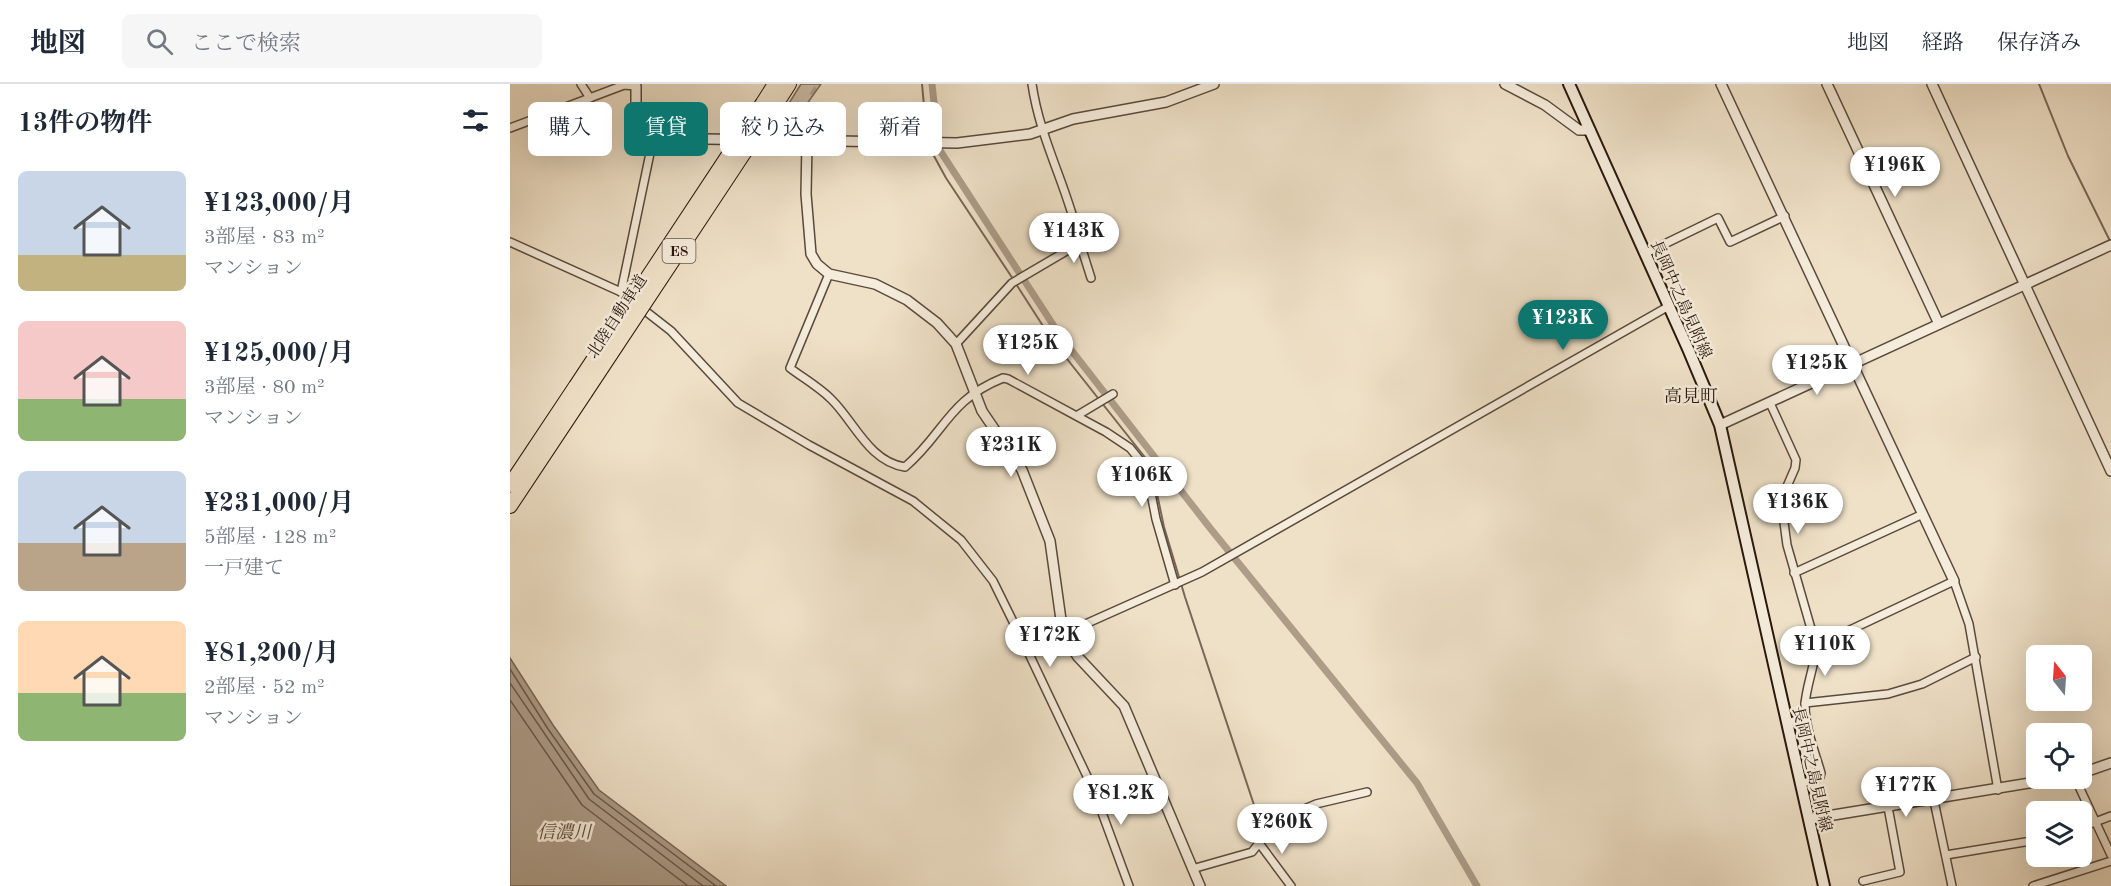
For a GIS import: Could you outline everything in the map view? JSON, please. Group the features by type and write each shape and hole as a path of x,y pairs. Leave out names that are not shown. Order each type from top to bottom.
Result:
{"highway":[{"name":"北陸自動車道","path":"769,102 775,84"},
{"name":"北陸自動車道","path":"772,102 789,84"},
{"name":"北陸自動車道","path":"510,485 734,156"},
{"name":"北陸自動車道","path":"510,506 736,156"}],"main road":[{"name":"長岡中之島見附線","path":"1569,84 1646,253 1720,425 1824,886"}],"street":[{"path":"581,84 590,98"},
{"path":"1032,84 1041,130 1065,190 1091,278"},
{"path":"846,143 936,145 1030,134 1072,119 1159,104 1214,84"},
{"path":"1505,84 1538,101 1579,130 1590,130"},
{"path":"1721,84 1854,364 1965,609 1976,657 1998,790"},
{"path":"1827,84 1940,324"},
{"path":"1932,84 2111,471"},
{"path":"510,128 624,85 636,85 636,102"},
{"path":"621,292 649,156"},
{"path":"807,156 808,239 817,264 829,274 875,284 907,300 937,323 956,344 985,417 1022,470 1050,541 1063,634 1078,657 1124,706 1200,886"},
{"path":"1646,253 1718,218 1731,242 1785,216"},
{"path":"510,242 621,292 671,331 738,403 809,445 913,501 939,520 975,555 1008,610 1069,736 1094,791 1129,886"},
{"path":"956,344 1012,283 1025,273 1080,243"},
{"path":"1720,425 2111,245"},
{"path":"829,274 790,368 829,397 873,450 885,459 904,467 944,420 974,392 1003,378 1078,415 1130,448 1146,468 1156,519 1174,585"},
{"path":"1063,634 1174,585 1669,306"},
{"path":"1078,415 1113,394"},
{"path":"1770,403 1796,460 1796,468 1781,500 1794,573 1816,646 1814,669 1805,703 1806,717 1821,774 1820,777 1801,784"},
{"path":"1794,573 1923,514"},
{"path":"1816,646 1954,581"},
{"path":"1805,703 1845,700 1907,689 1976,657"},
{"path":"1787,723 1806,717"},
{"path":"2092,770 2111,763"},
{"path":"1809,819 1934,801 2026,785"},
{"path":"2080,789 2111,855"},
{"path":"1192,869 1252,852 1259,843 1262,827 1316,804 1367,792"},
{"path":"1934,801 1952,886"},
{"path":"1863,881 1900,872 1887,807"},
{"path":"2092,824 2111,816"},
{"path":"1946,855 2026,842"},
{"path":"1259,843 1291,886"},
{"path":"2033,886 2111,861"}],"green space":[{"path":"801,84 821,84 808,102 790,102"}],"water":[{"name":"信濃川","path":"510,658 553,725 599,790 726,886 510,886"}],"waterway":[{"path":"922,84 924,102"},
{"path":"932,84 939,149 1061,337 1210,528 1417,783 1477,886"},
{"path":"2039,84 2068,156 2111,243"},
{"path":"934,156 1013,279"},
{"path":"1016,284 1052,340 1151,465 1164,527 1185,597 1258,817"}],"district":[{"name":"高見町","path":"1691,396"}]}
